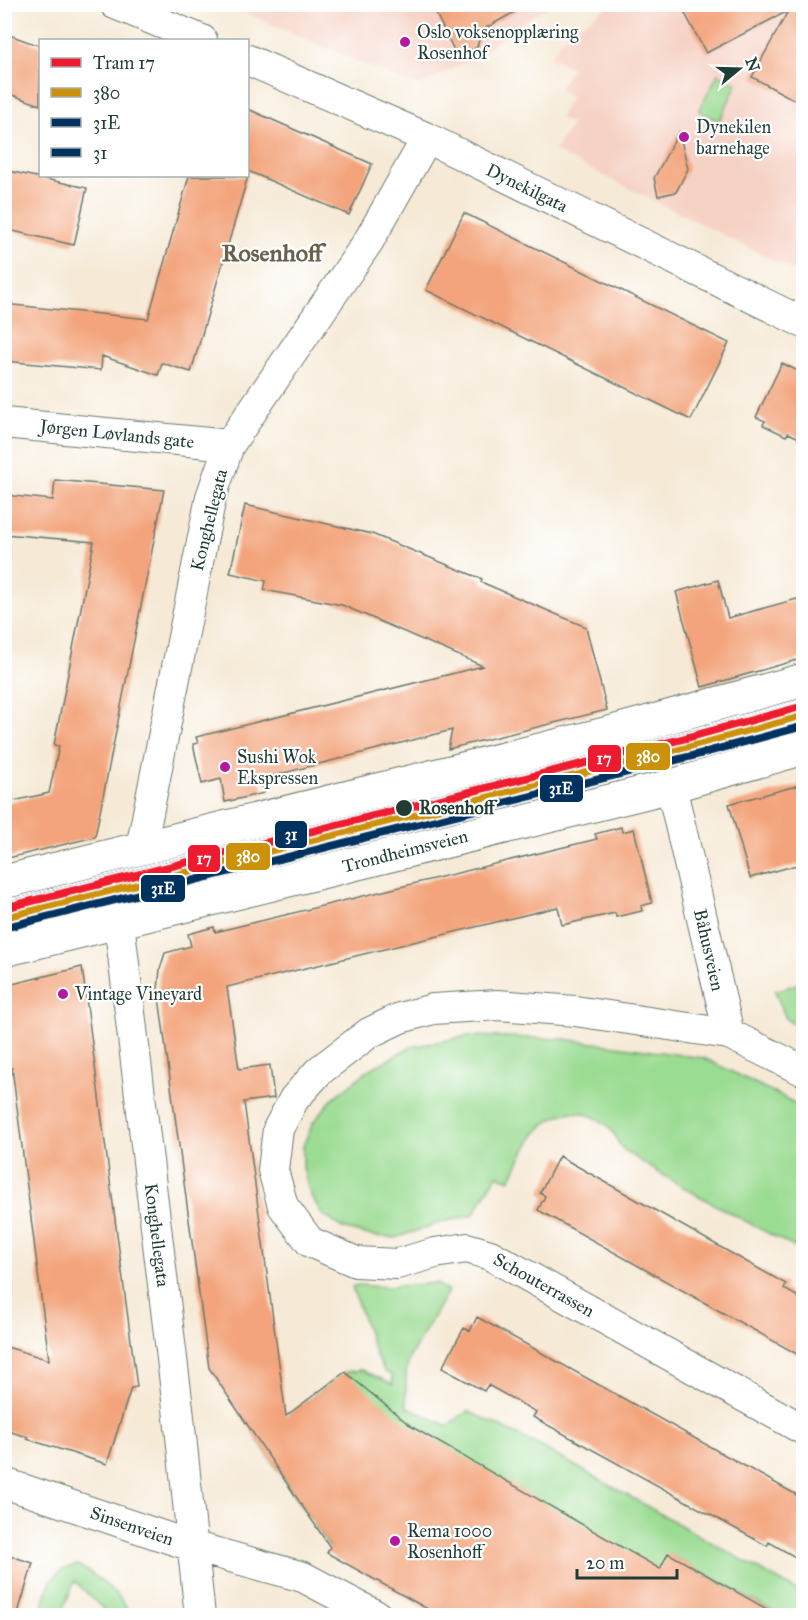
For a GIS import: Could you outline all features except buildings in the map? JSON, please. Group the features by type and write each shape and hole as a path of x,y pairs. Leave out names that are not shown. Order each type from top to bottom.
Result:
{"main road":[{"path":"4,882 613,732 804,680"},
{"name":"Trondheimsveien","path":"4,950 670,786 804,748"}],"street":[{"path":"115,4 200,39"},
{"name":"Dynekilgata","path":"249,60 427,138 804,323"},
{"name":"Konghellegata","path":"141,848 211,497 229,445 368,242 427,138"},
{"name":"Jørgen Løvlands gate","path":"4,423 229,445"},
{"name":"Båhusveien","path":"670,786 729,1034"},
{"name":"Konghellegata","path":"119,922 195,1547"},
{"name":"Schouterrassen","path":"729,1034 575,1011 498,1005 433,1009 400,1018 369,1033 319,1071 294,1099 278,1129 273,1170 284,1206 310,1242 356,1262 397,1264 435,1253 467,1248 490,1255 804,1430"},
{"path":"729,1034 804,1071"},
{"name":"Sinsenveien","path":"4,1483 195,1547 200,1616"},
{"path":"195,1547 303,1576 377,1616"}],"shaded area":[{"name":"Oslo voksenopplæring Rosenhof","path":"227,5 552,5 513,28 476,57 420,85 394,77"},
{"name":"Dynekilen barnehage","path":"609,5 803,5 803,275 554,151 572,124 559,118 571,97 559,89 572,68 550,57 564,37"}],"green space":[{"path":"718,74 737,84 719,121 699,111"},
{"path":"804,982 803,1031 786,1019 775,991"},
{"path":"468,1036 565,1039 704,1058 803,1107 803,1252 667,1178 624,1150 608,1126 590,1115 576,1112 569,1112 553,1119 536,1133 510,1180 497,1175 473,1215 395,1238 372,1236 342,1228 322,1214 310,1194 303,1168 303,1146 313,1123 333,1098 369,1070 411,1047"},
{"path":"436,1283 448,1291 409,1359 406,1373 406,1406 447,1426 468,1411 538,1445 803,1594 803,1615 779,1615 669,1554 636,1615 336,1557 253,1433 285,1417 345,1372 362,1370 393,1384 392,1375 385,1372 376,1356 352,1287"},
{"path":"78,1565 100,1580 123,1602 128,1615 109,1615 75,1581 60,1615 41,1615 50,1582 60,1571"}],"tram line":[{"name":"17","path":"4,908 686,738 804,706"}],"transit line":[{"name":"31","path":"4,906 686,736 801,705"},
{"name":"380","path":"4,917 689,746 804,715"},
{"name":"31E","path":"7,927 804,726"}],"place":[{"name":"Oslo voksenopplæring Rosenhof","path":"405,42"},
{"name":"Dynekilen barnehage","path":"684,137"},
{"name":"Sushi Wok Ekspressen","path":"225,767"},
{"name":"Rosenhoff","path":"404,808"},
{"name":"Vintage Vineyard","path":"63,994"},
{"name":"Rema 1000 Rosenhoff","path":"395,1541"}],"district":[{"name":"Rosenhoff","path":"272,253"}]}
